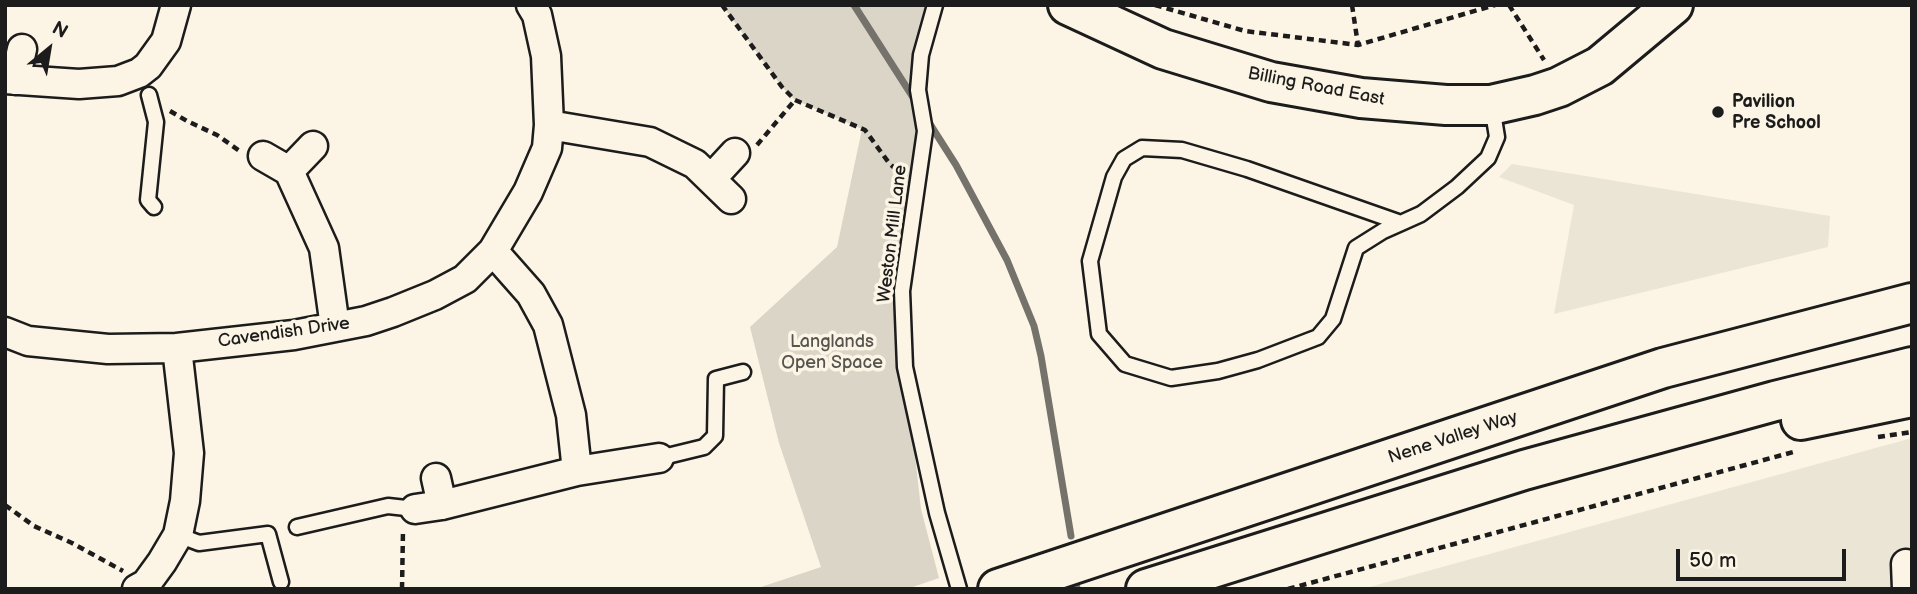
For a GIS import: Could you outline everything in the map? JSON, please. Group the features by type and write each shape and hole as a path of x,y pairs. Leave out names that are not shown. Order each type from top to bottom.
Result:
{"main road":[{"name":"Billing Road East","path":"1068,5 1163,49 1271,82 1361,98 1446,106 1491,104 1547,91 1600,66 1673,5"},
{"path":"1663,368 1758,326 1912,277"},
{"name":"Nene Valley Way","path":"998,589 1663,368 1912,303"},
{"path":"1146,589 1524,470 1774,401 1912,367"},
{"path":"1524,470 1912,397"}],"street":[{"path":"22,49 10,80 79,84 118,81 144,84 148,66 166,41 176,5"},
{"name":"Cavendish Drive","path":"5,332 28,341 107,349 177,348 294,335 366,321 435,295 465,279 493,251 528,192 547,148 549,125 546,56 537,15 531,5"},
{"path":"549,125 650,142 695,164 731,199"},
{"path":"289,172 313,146"},
{"path":"711,178 735,153"},
{"path":"263,156 289,172 324,248 335,327"},
{"path":"493,251 531,294 548,325 571,415 577,471"},
{"path":"141,586 162,562 178,535 185,501 189,453 177,348"},
{"path":"431,497 659,458"}],"lane":[{"name":"Weston Mill Lane","path":"935,5 921,55 918,90 925,131 902,291 905,367 937,513 959,589"},
{"path":"144,84 156,122 148,200 154,207"},
{"path":"1401,223 1247,169 1182,150 1142,148 1124,159 1114,177 1090,261 1099,334 1125,364 1171,378 1219,371 1258,360 1318,337 1333,319 1356,248 1383,231 1401,223 1420,214 1457,187 1488,158 1497,137 1491,104"},
{"path":"659,458 704,447 715,436 716,379 743,372"},
{"path":"297,527 431,497"},
{"path":"178,535 199,543 268,534 281,582"}],"path":[{"path":"722,5 782,87 795,100 865,130 889,163 917,188"},
{"path":"1155,5 1245,31 1358,45 1495,5"},
{"path":"1352,5 1358,45"},
{"path":"1509,5 1538,50 1547,91"},
{"path":"144,84 161,97 171,111 187,121 217,135 247,157 263,156"},
{"path":"735,153 747,157 795,100"},
{"path":"1871,439 1912,432"},
{"path":"1288,589 1804,450"},
{"path":"402,589 404,522 431,497"},
{"path":"5,505 34,526 72,543 141,586"}],"shaded area":[{"path":"1512,164 1830,216 1828,247 1554,314 1574,205 1499,177"},
{"path":"1912,438 1912,589 1362,589"}],"green space":[{"name":"Langlands Open Space","path":"722,5 935,5 921,55 925,131 902,291 905,367 921,509 939,578 907,589 755,589 821,567 779,443 750,327 837,247 862,129 795,100 782,87"}],"waterway":[{"path":"854,5 916,102"},
{"path":"928,121 956,165 1007,260 1034,326 1071,536"},
{"path":"1076,580 1077,589"}],"place":[{"name":"Pavilion Pre School","path":"1718,112"}]}
